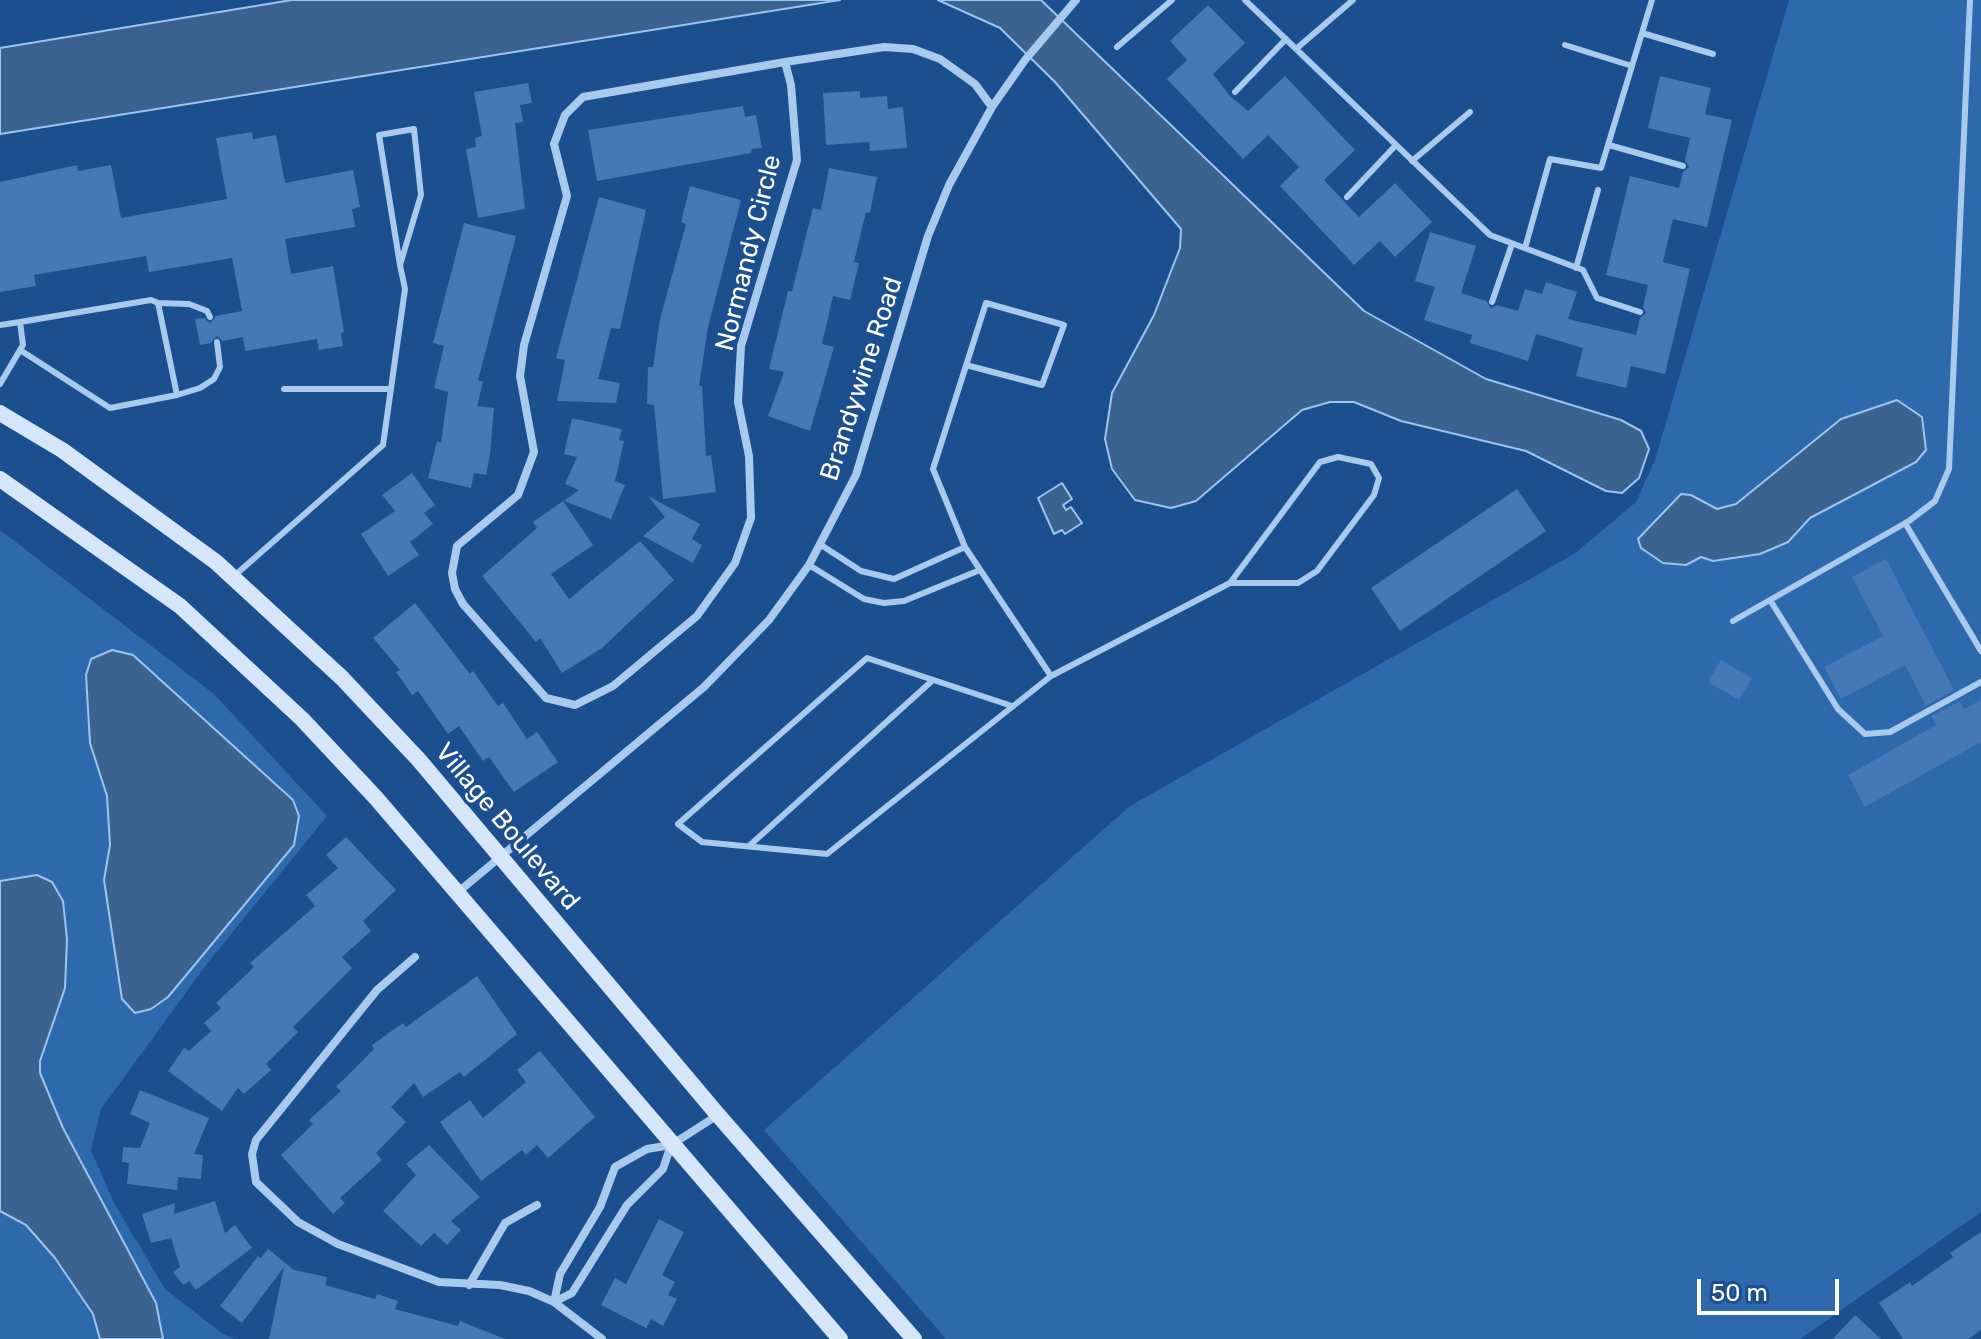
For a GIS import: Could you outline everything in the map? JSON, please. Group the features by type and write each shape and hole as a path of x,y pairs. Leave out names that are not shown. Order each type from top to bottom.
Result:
{"street":[{"name":"Brandywine Road","path":"457,893 502,859 704,687 769,620 809,565 869,439 928,236 949,185 992,107 1025,60 1076,0"},
{"name":"Normandy Circle","path":"785,62 791,85 797,160 741,346 738,402 749,456 751,518 735,563 697,616 613,686 575,705 546,698 463,604 452,573 457,546 518,495 534,452 520,376 524,345 567,196 554,144 557,130 583,97 785,62 884,47 913,49 953,66 975,84 992,107"},
{"name":"Village Boulevard","path":"0,413 62,450 233,577 342,678 419,760 718,1115 914,1339"},
{"path":"0,479 180,606 302,719 376,798 840,1339"},
{"path":"415,957 377,990 256,1140 252,1168 264,1193 311,1230 424,1277 469,1285 515,1287 554,1302 602,1339"},
{"path":"554,1302 560,1274 600,1207 615,1167 647,1149 671,1145 718,1115"},
{"path":"554,1302 572,1293 627,1205 663,1169 671,1145"},
{"path":"469,1285 505,1223 537,1205"}],"lane":[{"path":"1117,47 1172,0"},
{"path":"1245,0 1490,235 1583,270 1597,298 1640,312"},
{"path":"1296,49 1353,0"},
{"path":"1525,248 1550,159 1601,168 1652,0"},
{"path":"1733,621 1905,523 1935,501 1949,469 1970,0"},
{"path":"1642,33 1713,54"},
{"path":"1235,92 1286,39"},
{"path":"1565,45 1632,66"},
{"path":"1412,161 1470,112"},
{"path":"233,577 383,445 405,289 400,265 379,135 414,129 421,195 400,265"},
{"path":"1347,197 1396,145"},
{"path":"1609,145 1683,166"},
{"path":"1576,268 1598,190"},
{"path":"1492,302 1512,244"},
{"path":"0,325 151,300 189,304 207,311 210,317"},
{"path":"158,303 177,395"},
{"path":"966,365 1042,385 1064,325 986,303 966,365 933,469 965,547 1051,676"},
{"path":"0,384 23,345 20,322"},
{"path":"20,350 110,408 200,388 214,379 220,367 217,342"},
{"path":"284,389 391,389"},
{"path":"1012,706 867,658 678,824 702,842 827,854 1051,676 1230,583 1320,462 1338,457 1371,464 1379,478 1374,495 1317,571 1298,583 1230,583"},
{"path":"1905,523 1981,651"},
{"path":"821,545 861,571 894,579 965,547"},
{"path":"809,565 864,599 884,603 904,601 980,570"},
{"path":"1770,600 1838,709 1865,734 1890,732 1981,682"},
{"path":"749,846 933,680"}],"shaded area":[{"path":"292,0 840,0 0,134 0,48"},
{"path":"938,0 1041,0 1364,311 1486,379 1621,420 1641,431 1649,449 1639,478 1622,493 1606,491 1526,451 1401,421 1354,402 1330,402 1302,410 1196,501 1171,508 1135,500 1112,469 1105,439 1112,393 1154,315 1180,248 1181,229 1055,82 1000,28"},
{"path":"1789,0 1981,0 1981,1212 1800,1339 946,1339 764,1130 1130,806 1574,554 1636,502 1655,460"},
{"path":"1897,400 1922,417 1926,450 1916,462 1810,518 1788,542 1760,554 1713,561 1701,557 1686,565 1663,563 1641,548 1638,539 1681,494 1691,495 1717,509 1736,504 1841,419"},
{"path":"1062,483 1072,499 1063,505 1066,510 1071,507 1082,523 1065,534 1062,530 1054,534 1038,498"},
{"path":"0,530 214,694 327,816 206,965 101,1109 91,1150 114,1203 165,1289 223,1334 235,1339 0,1339"},
{"path":"112,650 133,655 293,800 299,816 294,845 168,997 151,1009 135,1013 122,999 104,880 110,845 107,796 90,743 86,675 91,659"},
{"path":"37,875 52,882 63,901 67,939 65,988 40,1061 40,1073 63,1128 156,1303 163,1339 100,1339 93,1314 55,1258 26,1225 0,1211 0,881"}],"building":[{"path":"1208,5 1245,43 1213,74 1230,96 1248,111 1285,76 1355,150 1324,180 1359,217 1395,183 1432,222 1395,257 1380,241 1354,265 1280,186 1299,167 1268,135 1243,159 1167,79 1187,60 1170,41"},
{"path":"1660,76 1711,88 1705,114 1732,120 1707,227 1673,219 1663,262 1690,269 1665,374 1631,366 1626,388 1576,376 1583,348 1536,334 1528,361 1470,343 1472,335 1424,320 1435,287 1415,281 1430,232 1476,246 1461,293 1486,301 1491,308 1497,305 1518,311 1525,289 1542,294 1546,282 1577,292 1568,319 1636,335 1640,318 1646,313 1643,307 1648,285 1606,275 1630,176 1679,188 1683,172 1689,167 1685,160 1690,138 1648,128"},
{"path":"528,83 532,103 520,105 523,122 515,123 525,209 478,218 466,149 476,147 475,138 482,136 474,92"},
{"path":"860,91 860,98 887,96 888,109 903,107 907,148 870,151 869,142 826,145 823,93"},
{"path":"743,106 745,117 756,115 762,148 752,149 751,153 597,181 588,130"},
{"path":"252,132 253,139 276,135 285,183 353,170 360,207 352,209 355,227 285,239 291,274 333,266 344,332 341,333 343,346 319,350 317,339 245,351 243,337 223,341 217,336 211,343 200,345 195,319 204,318 210,323 216,316 242,311 232,258 149,272 146,256 34,275 36,286 0,292 0,182 77,165 78,171 111,165 121,218 227,199 216,138"},
{"path":"829,168 877,177 870,213 866,212 854,262 859,263 850,300 833,296 822,344 834,347 810,431 768,416 784,372 769,369 813,208 821,210"},
{"path":"690,186 741,200 708,327 699,386 702,386 706,456 711,455 716,492 663,499 654,405 647,404 648,367 653,367 660,319 686,224 681,222"},
{"path":"599,197 646,210 620,329 611,328 598,379 620,383 616,403 557,401 565,360 556,358"},
{"path":"464,223 516,236 478,380 483,382 477,406 494,408 490,455 486,475 474,473 471,488 428,478 437,441 441,443 448,392 434,388 444,346 433,343"},
{"path":"572,418 622,429 619,440 624,441 615,481 625,485 611,519 564,501 579,490 565,484 577,457 564,454"},
{"path":"412,473 435,505 424,513 433,524 410,542 419,555 388,576 361,534 395,511 382,495"},
{"path":"1517,489 1546,531 1400,631 1371,588"},
{"path":"648,496 700,524 692,539 702,545 693,563 643,536 665,517"},
{"path":"563,501 593,545 551,574 569,599 640,541 674,580 602,648 562,673 540,638 536,642 482,576 537,528 533,522"},
{"path":"1886,559 1954,690 1926,706 1905,665 1841,699 1824,667 1883,636 1852,577"},
{"path":"415,603 470,674 473,671 498,706 503,703 527,739 537,732 558,762 514,792 489,757 483,761 459,726 448,734 418,691 412,695 396,672 400,670 373,638"},
{"path":"1721,660 1752,678 1739,700 1708,682"},
{"path":"1981,700 1981,742 1865,807 1848,775 1936,725 1931,716 1960,701 1964,709"},
{"path":"346,837 396,890 363,921 371,931 342,957 352,968 293,1027 298,1032 266,1064 271,1070 244,1094 238,1088 222,1111 168,1071 184,1048 189,1051 211,1031 204,1023 221,1008 216,1003 254,967 250,963 315,906 306,895 338,868 326,855"},
{"path":"477,976 517,1034 464,1077 460,1072 423,1097 414,1083 391,1107 406,1122 376,1153 382,1160 340,1198 345,1203 333,1214 281,1155 313,1124 309,1120 341,1091 336,1087 374,1049 372,1045 403,1023 406,1027"},
{"path":"540,1051 595,1117 548,1158 537,1145 526,1155 522,1150 481,1181 440,1122 470,1100 483,1118 526,1082 517,1070"},
{"path":"140,1090 209,1118 194,1154 203,1155 201,1179 178,1177 177,1190 127,1184 129,1163 122,1162 123,1147 140,1148 150,1123 130,1114"},
{"path":"429,1145 480,1197 451,1221 461,1230 447,1245 434,1233 421,1246 383,1211 416,1175 406,1164"},
{"path":"215,1201 225,1233 235,1225 252,1248 196,1290 189,1281 183,1285 173,1272 180,1267 171,1238 151,1243 142,1214 175,1203 174,1214"},
{"path":"659,1219 684,1232 662,1275 675,1282 668,1295 677,1299 663,1326 651,1319 646,1328 601,1305 615,1278 626,1284"},
{"path":"1981,1232 1981,1330 1968,1339 1903,1339 1879,1303 1910,1282 1912,1286 1953,1257 1950,1253"},
{"path":"268,1249 294,1270 327,1277 325,1285 375,1299 377,1294 398,1301 395,1309 458,1326 460,1321 505,1339 269,1339 284,1267 242,1323 220,1306 258,1256 261,1258"},
{"path":"1855,1315 1881,1339 1833,1339"}]}
